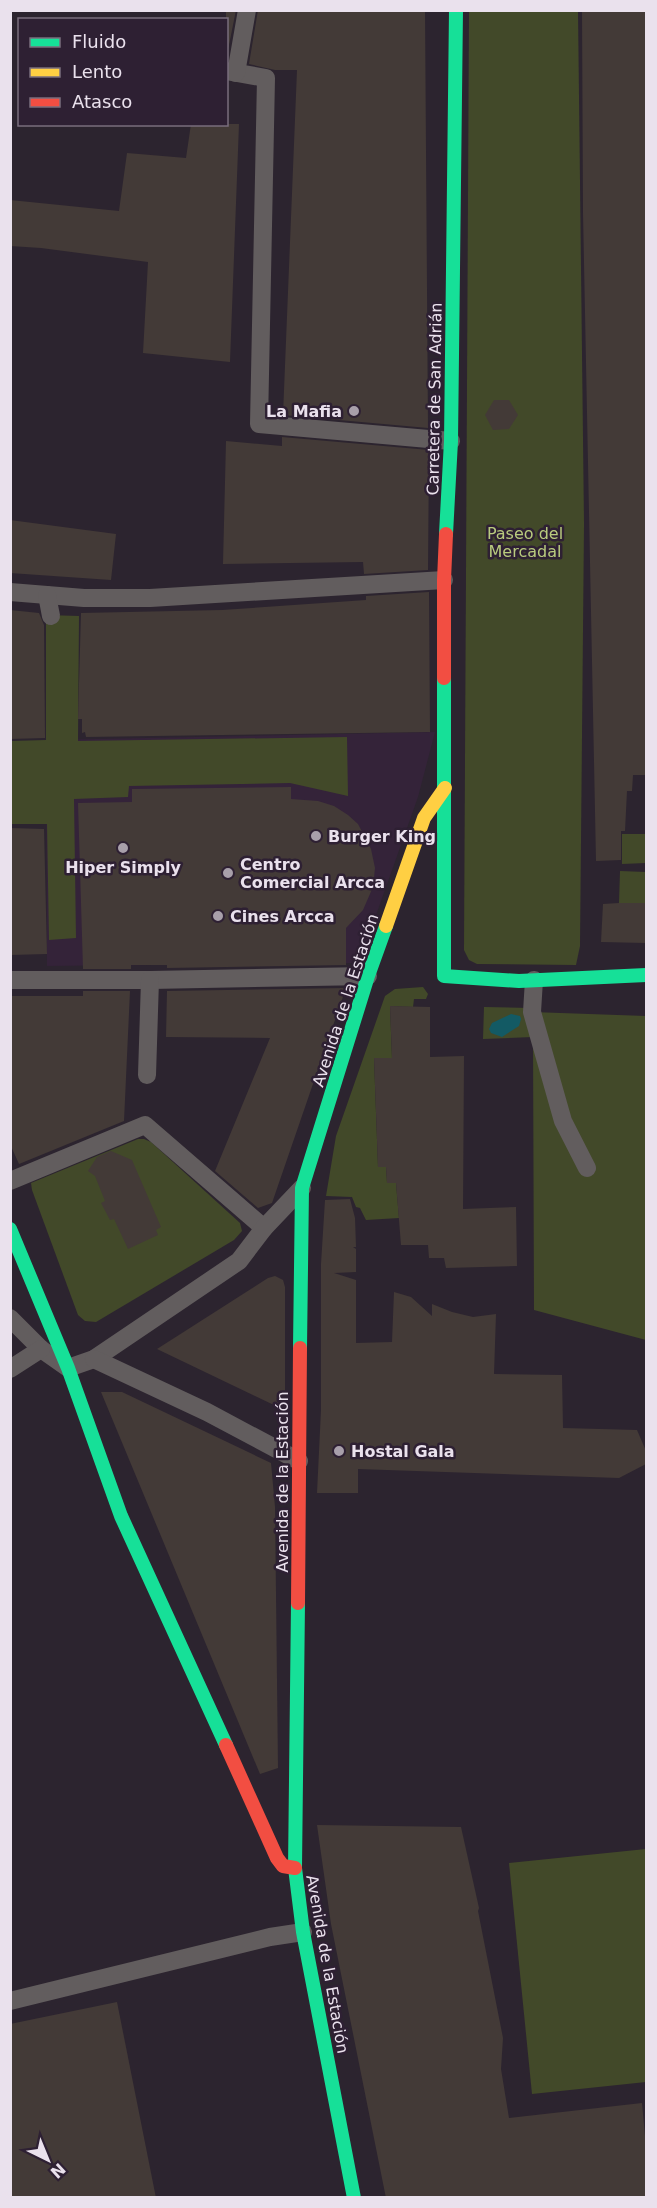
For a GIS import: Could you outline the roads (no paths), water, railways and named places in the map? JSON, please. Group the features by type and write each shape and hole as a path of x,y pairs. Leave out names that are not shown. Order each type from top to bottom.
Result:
{"street":[{"path":"247,10 231,72 266,78 259,424 451,441"},
{"name":"Carretera de San Adrián","path":"456,10 451,441 444,580 444,976 471,980 534,980"},
{"path":"10,592 84,598 150,598 444,580"},
{"path":"47,595 51,615"},
{"name":"Avenida de la Estación","path":"354,2198 303,1932 296,1868 302,1188 368,976 424,818 445,788"},
{"path":"587,1168 563,1121 532,1012 534,980 646,975"},
{"path":"10,980 368,976"},
{"path":"147,1075 150,980"},
{"path":"10,1181 145,1125 264,1228"},
{"path":"68,1368 94,1359 239,1261 264,1228 302,1188"},
{"path":"10,1229 68,1368 121,1516 253,1810 277,1858 283,1866 296,1868"},
{"path":"10,1318 41,1349 68,1368"},
{"path":"10,1369 41,1349"},
{"path":"94,1359 207,1412 299,1461"},
{"path":"10,2001 270,1937 303,1932"}],"water":[{"path":"511,1014 520,1016 519,1026 502,1037 491,1033 489,1029 492,1023"}],"place":[{"name":"La Mafia","path":"354,411"},
{"name":"Burger King","path":"316,836"},
{"name":"Hiper Simply","path":"123,848"},
{"name":"Centro Comercial Arcca","path":"228,873"},
{"name":"Cines Arcca","path":"218,916"},
{"name":"Hostal Gala","path":"339,1451"}],"park label":[{"name":"Paseo del Mercadal","path":"525,542"}]}
